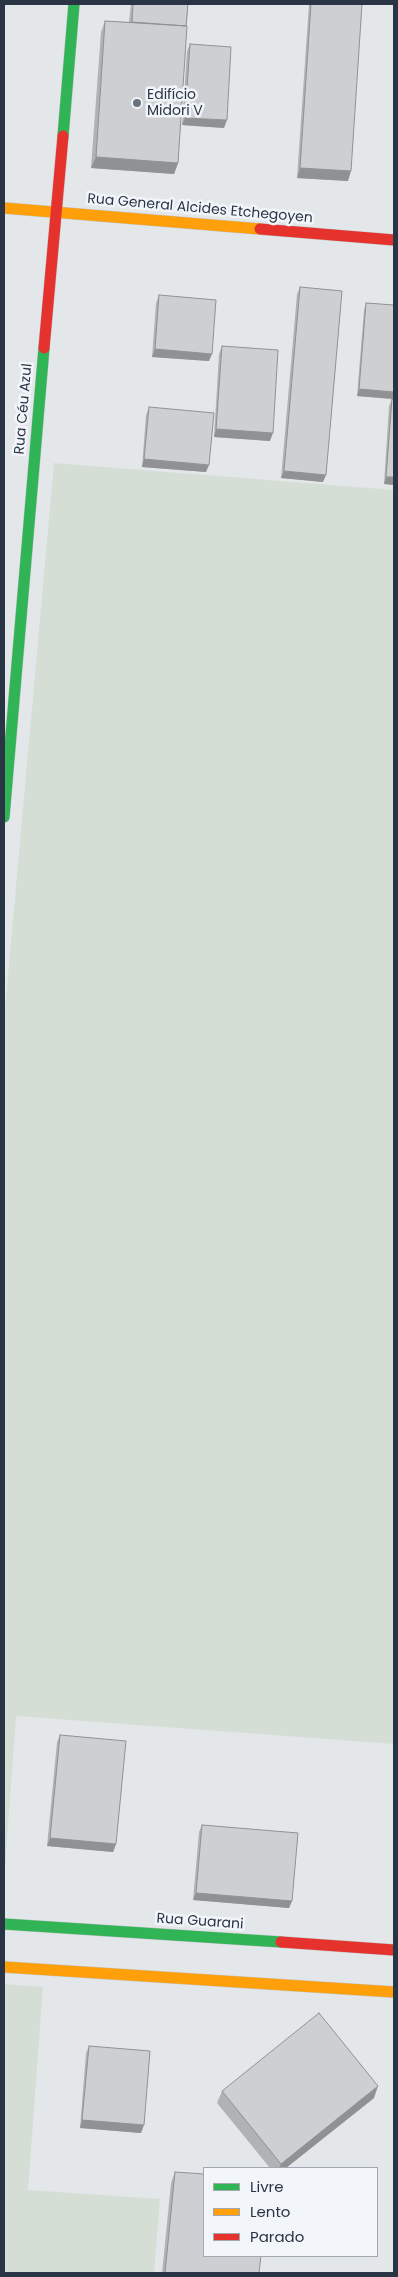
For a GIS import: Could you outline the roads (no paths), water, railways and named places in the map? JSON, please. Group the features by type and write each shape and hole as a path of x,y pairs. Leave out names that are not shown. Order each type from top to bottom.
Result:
{"street":[{"name":"Rua Céu Azul","path":"4,818 74,4"},
{"name":"Rua General Alcides Etchegoyen","path":"4,208 394,240"},
{"name":"Rua Guarani","path":"4,1924 394,1950"},
{"path":"4,1967 394,1992"}],"place":[{"name":"Edifício Midori V","path":"137,103"}]}
